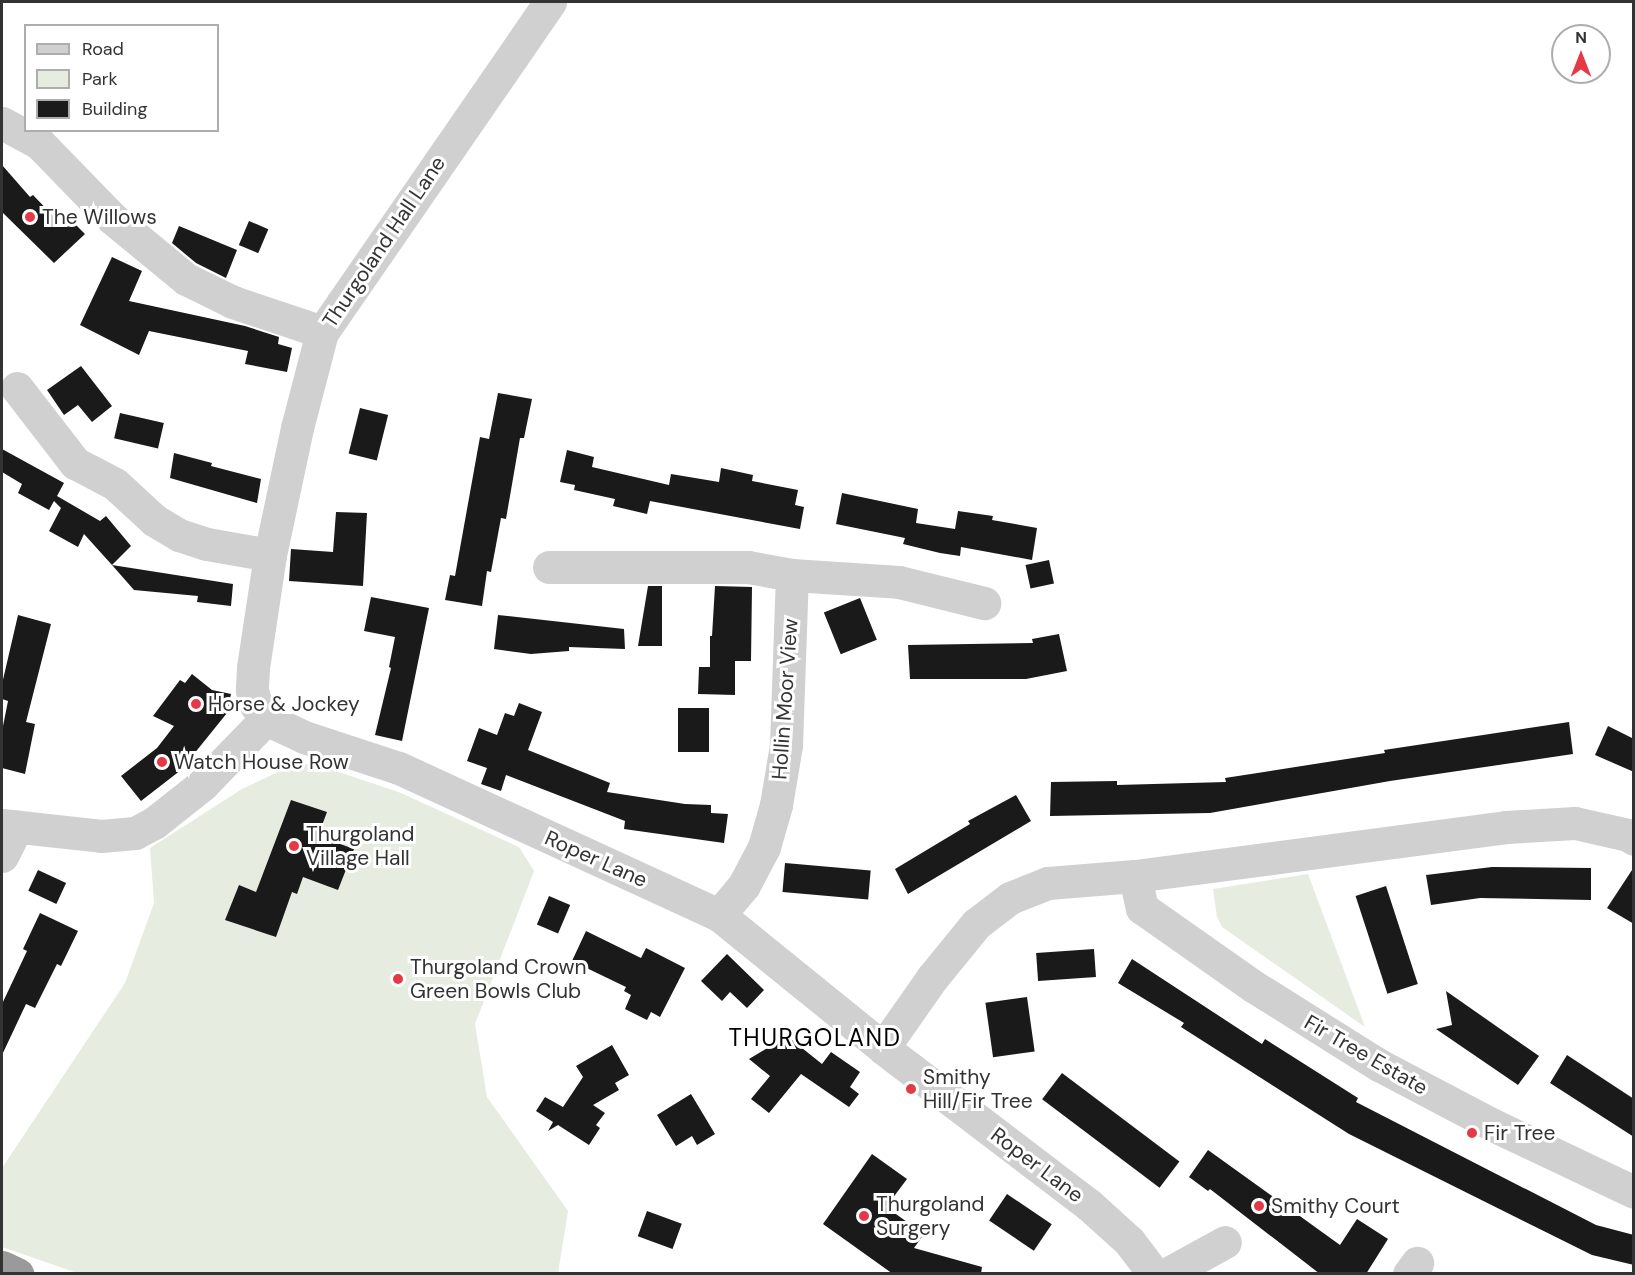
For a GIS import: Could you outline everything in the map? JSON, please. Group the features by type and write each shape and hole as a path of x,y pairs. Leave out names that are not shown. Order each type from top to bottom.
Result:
{"highway":[{"path":"2,1267 17,1274"}],"street":[{"name":"Thurgoland Hall Lane","path":"266,719 256,705 252,690 256,644 270,555 297,428 322,332 364,268 550,2"},
{"path":"2,123 39,144 112,218 186,279 232,302 322,332"},
{"path":"17,388 75,463 115,484 154,520 179,535 207,544 270,555"},
{"path":"549,567 748,567 792,575 899,582 984,603"},
{"name":"Hollin Moor View","path":"719,915 744,885 764,848 776,805 786,745 792,575"},
{"path":"2,856 9,826 101,836 135,833 154,823 202,785 266,719"},
{"name":"Roper Lane","path":"266,719 304,736 399,768 719,915 883,1048 1088,1204 1144,1261"},
{"path":"883,1048 932,978 976,924 1011,898 1048,883 1135,876 1506,826 1575,823 1628,835 1634,839"},
{"name":"Fir Tree Estate","path":"1135,876 1142,908 1253,986 1379,1065 1503,1131 1634,1192"},
{"path":"1167,1274 1225,1242"}],"green space":[{"path":"295,764 315,764 401,793 519,847 534,871 475,1024 487,1097 568,1211 558,1273 80,1274 2,1247 2,1168 125,983 154,903 150,848 242,789"},
{"path":"1308,874 1365,1027 1222,927 1217,917 1213,889"}],"building":[{"path":"2,165 30,197 33,195 58,221 65,214 85,234 54,263 2,212"},
{"path":"249,221 268,229 258,253 239,245"},
{"path":"179,226 237,250 226,278 196,263 172,243"},
{"path":"112,257 142,271 129,301 245,326 279,337 278,344 292,348 287,372 245,364 248,351 149,331 139,355 80,325"},
{"path":"81,366 112,406 92,422 78,405 64,415 47,390"},
{"path":"498,393 532,399 524,438 520,438 506,519 501,518 491,572 487,571 482,606 445,600 450,575 455,576 480,437 489,439"},
{"path":"360,408 388,415 377,461 349,454"},
{"path":"120,413 164,423 158,448 114,438"},
{"path":"2,449 64,483 57,496 100,521 106,516 131,546 112,565 84,534 78,547 49,531 61,508 54,501 49,510 18,493 22,484 2,472"},
{"path":"567,450 594,457 592,467 669,485 671,474 719,482 721,468 753,475 752,481 798,490 795,505 804,507 800,529 650,501 647,514 613,506 615,499 574,490 575,485 560,482"},
{"path":"174,453 212,463 211,466 261,479 257,503 170,478"},
{"path":"842,493 918,509 916,523 955,529 958,511 993,516 992,520 1037,528 1032,560 961,547 960,556 940,553 903,544 905,538 836,524"},
{"path":"336,512 367,513 363,586 289,581 291,549 333,552"},
{"path":"1049,560 1054,583 1031,588 1026,565"},
{"path":"112,565 233,584 231,606 197,602 198,596 134,590"},
{"path":"648,586 662,586 662,646 638,646"},
{"path":"715,586 752,587 751,661 735,661 735,695 698,694 699,667 710,667 710,636 712,636"},
{"path":"371,597 429,608 402,741 375,735 391,668 389,667 395,637 364,631"},
{"path":"860,598 877,640 841,654 824,613"},
{"path":"18,615 51,624 26,722 35,724 25,774 2,768 2,731 8,701 2,699 2,684"},
{"path":"498,615 624,629 625,649 569,647 569,651 531,654 494,649"},
{"path":"1059,634 1067,671 1026,679 910,679 908,645 1033,643 1032,639"},
{"path":"192,674 212,690 231,694 227,713 181,770 141,801 121,776 157,748 174,726 153,716 180,680 185,683"},
{"path":"519,703 542,712 528,750 610,783 607,792 685,804 711,805 711,813 728,814 724,843 624,829 625,821 506,775 501,791 481,784 487,768 467,761 479,728 497,735 505,713 514,716"},
{"path":"678,708 709,708 709,752 678,752"},
{"path":"1569,722 1573,754 1390,781 1210,813 1050,816 1051,782 1117,781 1117,785 1226,782 1225,778 1385,753 1384,750"},
{"path":"1608,726 1634,739 1634,772 1595,755"},
{"path":"1016,795 1031,821 908,894 895,869 970,824 968,821"},
{"path":"291,800 327,812 318,836 354,849 338,890 303,877 297,894 292,892 276,937 225,920 239,885 256,892"},
{"path":"785,863 871,870 868,899 782,892"},
{"path":"1492,867 1591,868 1591,900 1480,898 1431,905 1426,875"},
{"path":"1634,867 1634,924 1607,908"},
{"path":"38,870 66,883 56,904 28,891"},
{"path":"1386,886 1418,984 1387,994 1356,896"},
{"path":"549,896 570,905 558,934 537,925"},
{"path":"40,913 78,931 61,966 57,964 35,1008 26,1004 2,1055 2,1004 27,951 23,949"},
{"path":"586,931 641,958 646,948 685,968 660,1017 651,1012 647,1020 625,1009 631,995 624,991 626,987 572,961"},
{"path":"1094,949 1096,977 1038,981 1036,953"},
{"path":"727,954 764,990 747,1008 730,992 722,1001 701,981"},
{"path":"1132,959 1262,1044 1265,1039 1358,1098 1356,1102 1596,1225 1634,1235 1634,1265 1592,1255 1349,1134 1181,1027 1184,1023 1118,983"},
{"path":"1446,991 1539,1056 1518,1085 1436,1029 1452,1025"},
{"path":"1027,997 1035,1051 993,1057 985,1003"},
{"path":"787,1036 822,1064 831,1052 860,1072 850,1087 859,1094 849,1107 801,1074 769,1113 751,1099 770,1076 749,1059"},
{"path":"612,1045 629,1075 615,1083 619,1090 593,1105 605,1113 596,1125 600,1128 589,1145 558,1125 548,1131 553,1122 536,1111 545,1097 563,1107 583,1077 576,1066"},
{"path":"1567,1055 1634,1099 1634,1137 1550,1083"},
{"path":"1062,1073 1179,1161 1160,1188 1042,1099"},
{"path":"691,1094 715,1134 697,1145 692,1136 676,1146 657,1115"},
{"path":"1208,1150 1340,1245 1357,1219 1388,1239 1366,1274 1320,1274 1210,1189 1208,1191 1189,1177"},
{"name":"Thurgoland Surgery","path":"872,1154 907,1179 886,1207 924,1234 914,1248 982,1267 981,1274 893,1274 823,1224"},
{"path":"1007,1194 1052,1224 1034,1251 989,1221"},
{"path":"647,1211 682,1224 673,1249 638,1236"}],"place":[{"name":"The Willows","path":"30,217"},
{"name":"Horse & Jockey","path":"196,704"},
{"name":"Watch House Row","path":"162,762"},
{"name":"Thurgoland Village Hall","path":"294,846"},
{"name":"Thurgoland Crown Green Bowls Club","path":"398,979"},
{"name":"Smithy Hill/Fir Tree","path":"911,1089"},
{"name":"Fir Tree","path":"1472,1133"},
{"name":"Smithy Court","path":"1259,1206"},
{"name":"Thurgoland Surgery","path":"864,1216"}],"district":[{"name":"THURGOLAND","path":"815,1038"}]}
